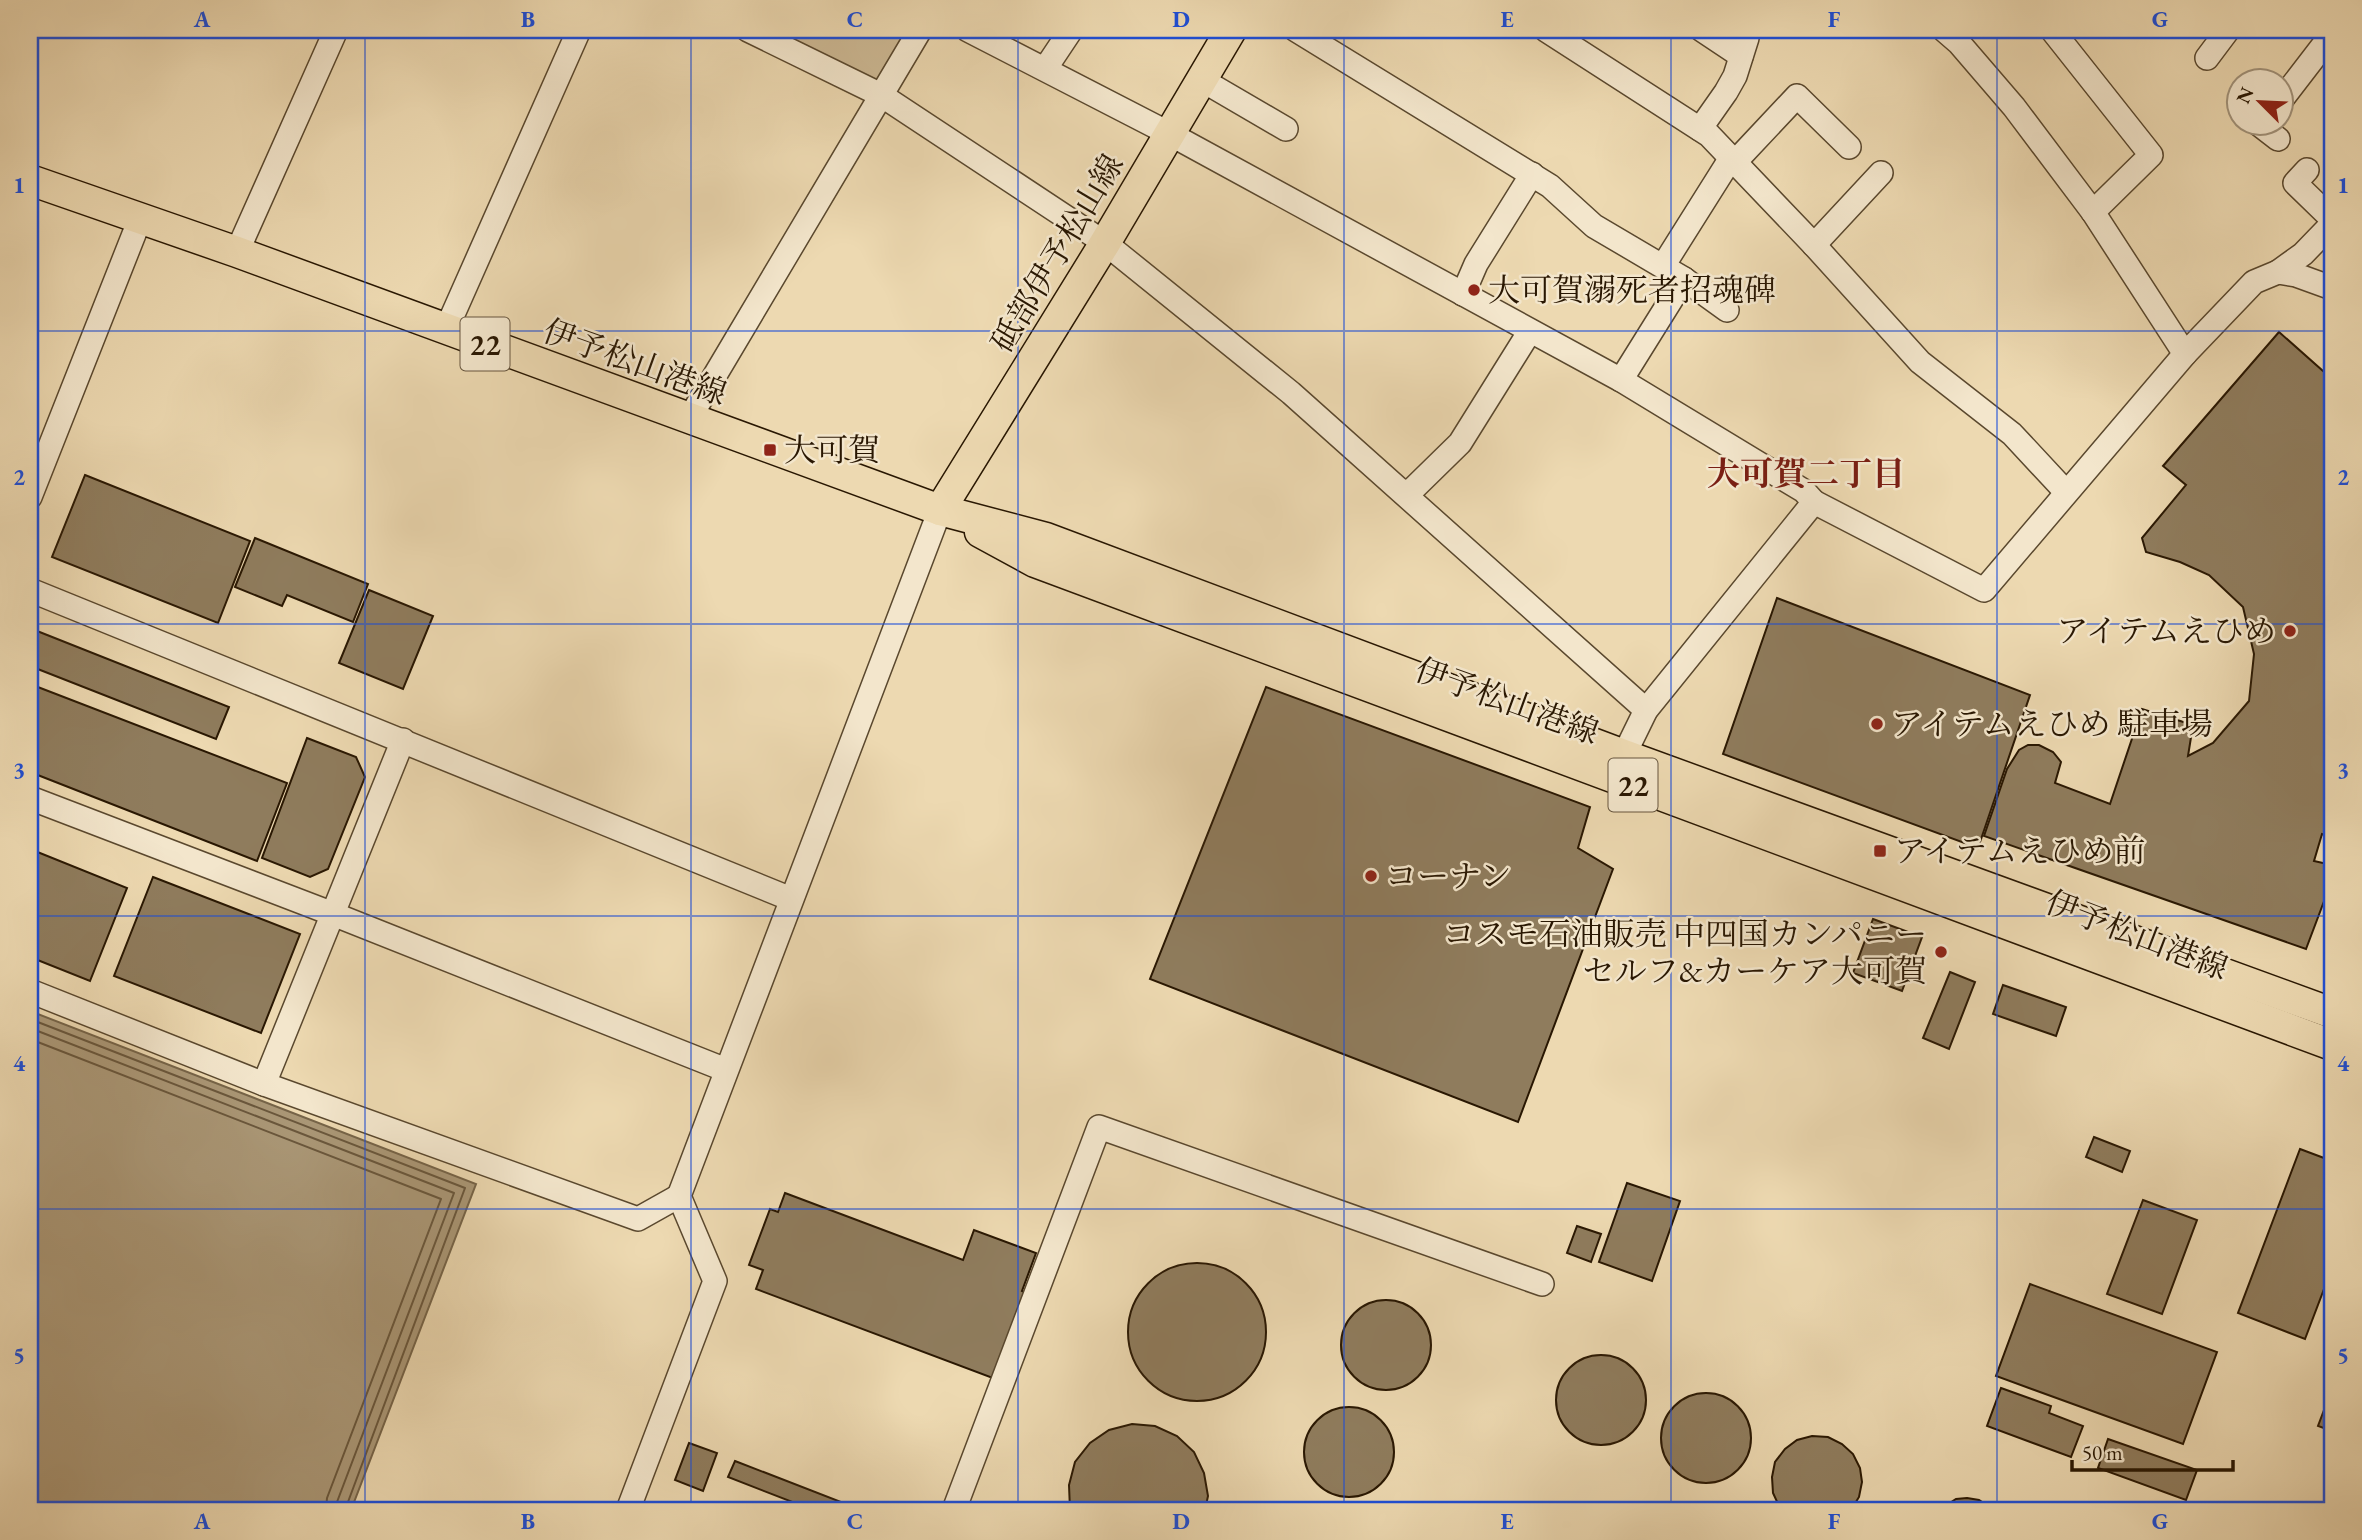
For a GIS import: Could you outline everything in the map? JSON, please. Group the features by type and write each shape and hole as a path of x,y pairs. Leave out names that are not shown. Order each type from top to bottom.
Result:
{"main road":[{"name":"砥部伊予松山線","path":"940,510 1105,243 1231,30"},
{"name":"伊予松山港線","path":"30,180 237,252 940,510 1046,538 1624,755 2332,1013"},
{"name":"伊予松山港線","path":"940,510 1035,562 2332,1045"}],"street":[{"path":"237,252 336,30"},
{"path":"446,330 579,30"},
{"path":"748,30 881,95 1105,243 1291,393 1646,710"},
{"path":"689,419 919,30"},
{"path":"968,30 1170,134 1620,380 1804,491 1814,502 1984,590 2185,354 2254,282 2278,272 2303,254 2332,222 2295,183 2307,170"},
{"path":"1045,69 1070,30"},
{"path":"1296,30 1532,174 1550,186 1594,226 1684,279 1727,310"},
{"path":"1546,30 1700,129 1814,245 1920,362 2012,433 2066,492"},
{"path":"1700,129 1727,92 1744,47 1702,30"},
{"path":"1944,30 1959,43 2014,107 2093,212 2185,354"},
{"path":"2052,30 2151,155 2093,212"},
{"path":"2207,58 2228,30"},
{"path":"2296,80 2332,34"},
{"path":"1202,80 1286,129"},
{"path":"1663,266 1733,160 1797,96 1849,147"},
{"path":"1814,245 1881,173"},
{"path":"1463,294 1476,264 1532,174"},
{"path":"30,497 140,219"},
{"path":"2278,272 2296,275 2332,288"},
{"path":"1620,380 1684,279"},
{"path":"1404,493 1413,489 1460,443 1530,331"},
{"path":"1624,755 1646,710 1814,502"},
{"path":"30,991 264,1084 638,1219 679,1196 940,510"},
{"path":"30,590 791,899"},
{"path":"264,1084 403,740"},
{"path":"30,798 333,914 726,1070"},
{"path":"954,1510 1099,1128 1542,1284"},
{"path":"628,1510 715,1281 679,1196"}],"shaded area":[{"path":"763,30 913,30 879,87"}],"water":[{"path":"30,1011 476,1184 351,1510 30,1510"}],"building":[{"name":"アイテムえひめ","path":"2279,332 2332,379 2332,837 2322,834 2314,861 2332,865 2332,880 2306,949 1984,836 2007,769 2019,750 2028,745 2039,745 2053,752 2061,762 2055,783 2110,804 2142,709 2193,725 2188,756 2213,743 2249,701 2254,654 2243,607 2209,575 2180,562 2146,552 2142,538 2186,485 2163,466"},
{"path":"85,475 250,541 218,623 52,557"},
{"path":"255,538 368,584 353,622 287,595 282,606 235,587"},
{"path":"369,590 433,616 403,689 339,663"},
{"name":"アイテムえひめ 駐車場","path":"1777,598 2030,695 1978,848 1723,754"},
{"path":"32,629 229,707 216,739 30,666"},
{"path":"30,684 287,783 257,861 30,772"},
{"name":"コーナン","path":"1266,687 1590,807 1578,848 1613,869 1518,1122 1150,979"},
{"path":"307,738 356,757 365,777 328,869 310,877 262,858"},
{"path":"30,849 127,888 90,981 30,957"},
{"path":"153,877 300,934 261,1033 114,976"},
{"path":"1873,919 1922,937 1902,991 1853,973"},
{"path":"1950,972 1975,982 1949,1049 1923,1038"},
{"path":"2003,985 2066,1007 2056,1036 1993,1014"},
{"path":"2094,1137 2130,1151 2122,1172 2086,1157"},
{"path":"2300,1149 2332,1161 2332,1268 2305,1339 2238,1313"},
{"path":"1627,1183 1680,1201 1652,1281 1599,1262"},
{"path":"785,1193 963,1260 974,1230 1036,1253 1022,1291 1031,1295 998,1380 756,1289 763,1270 749,1265 770,1209 778,1212"},
{"path":"2143,1200 2197,1220 2162,1314 2107,1294"},
{"path":"1577,1226 1601,1234 1591,1262 1567,1253"},
{"path":"1197,1263 1224,1268 1246,1283 1261,1305 1266,1332 1261,1359 1246,1381 1224,1396 1197,1401 1170,1396 1148,1381 1133,1359 1128,1332 1133,1305 1148,1283 1170,1268"},
{"path":"2030,1284 2217,1352 2183,1444 1996,1376"},
{"path":"1386,1300 1403,1303 1418,1313 1428,1328 1431,1345 1428,1362 1418,1377 1403,1387 1386,1390 1369,1387 1354,1377 1344,1362 1341,1345 1344,1328 1354,1313 1369,1303"},
{"path":"1601,1355 1618,1358 1633,1368 1643,1383 1646,1400 1643,1417 1633,1432 1618,1442 1601,1445 1584,1442 1569,1432 1559,1417 1556,1400 1559,1383 1569,1368 1584,1358"},
{"path":"2001,1388 2051,1406 2049,1413 2083,1426 2071,1457 1987,1426"},
{"path":"2332,1389 2332,1431 2318,1426"},
{"path":"1706,1393 1723,1396 1738,1406 1748,1421 1751,1438 1748,1455 1738,1470 1723,1480 1706,1483 1689,1480 1674,1470 1664,1455 1661,1438 1664,1421 1674,1406 1689,1396"},
{"path":"1349,1407 1366,1410 1381,1420 1391,1435 1394,1452 1391,1469 1381,1484 1366,1494 1349,1497 1332,1494 1317,1484 1307,1469 1304,1452 1307,1435 1317,1420 1332,1410"},
{"path":"1132,1424 1155,1426 1177,1436 1194,1452 1204,1473 1208,1496 1205,1510 1070,1510 1069,1485 1075,1462 1090,1443 1109,1430"},
{"path":"1812,1436 1828,1437 1853,1454 1860,1468 1862,1482 1859,1497 1851,1510 1782,1510 1779,1506 1773,1493 1775,1462 1785,1449 1797,1440"},
{"path":"2108,1439 2197,1470 2186,1500 2098,1468"},
{"path":"689,1443 717,1453 703,1491 675,1480"},
{"path":"735,1461 854,1507 853,1510 813,1510 728,1477"},
{"path":"1956,1499 1979,1500 1994,1510 1939,1510"}],"place":[{"name":"大可賀溺死者招魂碑","path":"1474,290"},
{"name":"大可賀","path":"770,450"},
{"name":"アイテムえひめ","path":"2290,631"},
{"name":"アイテムえひめ 駐車場","path":"1877,724"},
{"name":"アイテムえひめ前","path":"1880,851"},
{"name":"コーナン","path":"1371,876"},
{"name":"コスモ石油販売 中四国カンパニー セルフ&カーケア大可賀","path":"1941,952"}],"district":[{"name":"大可賀二丁目","path":"1806,473"}]}
